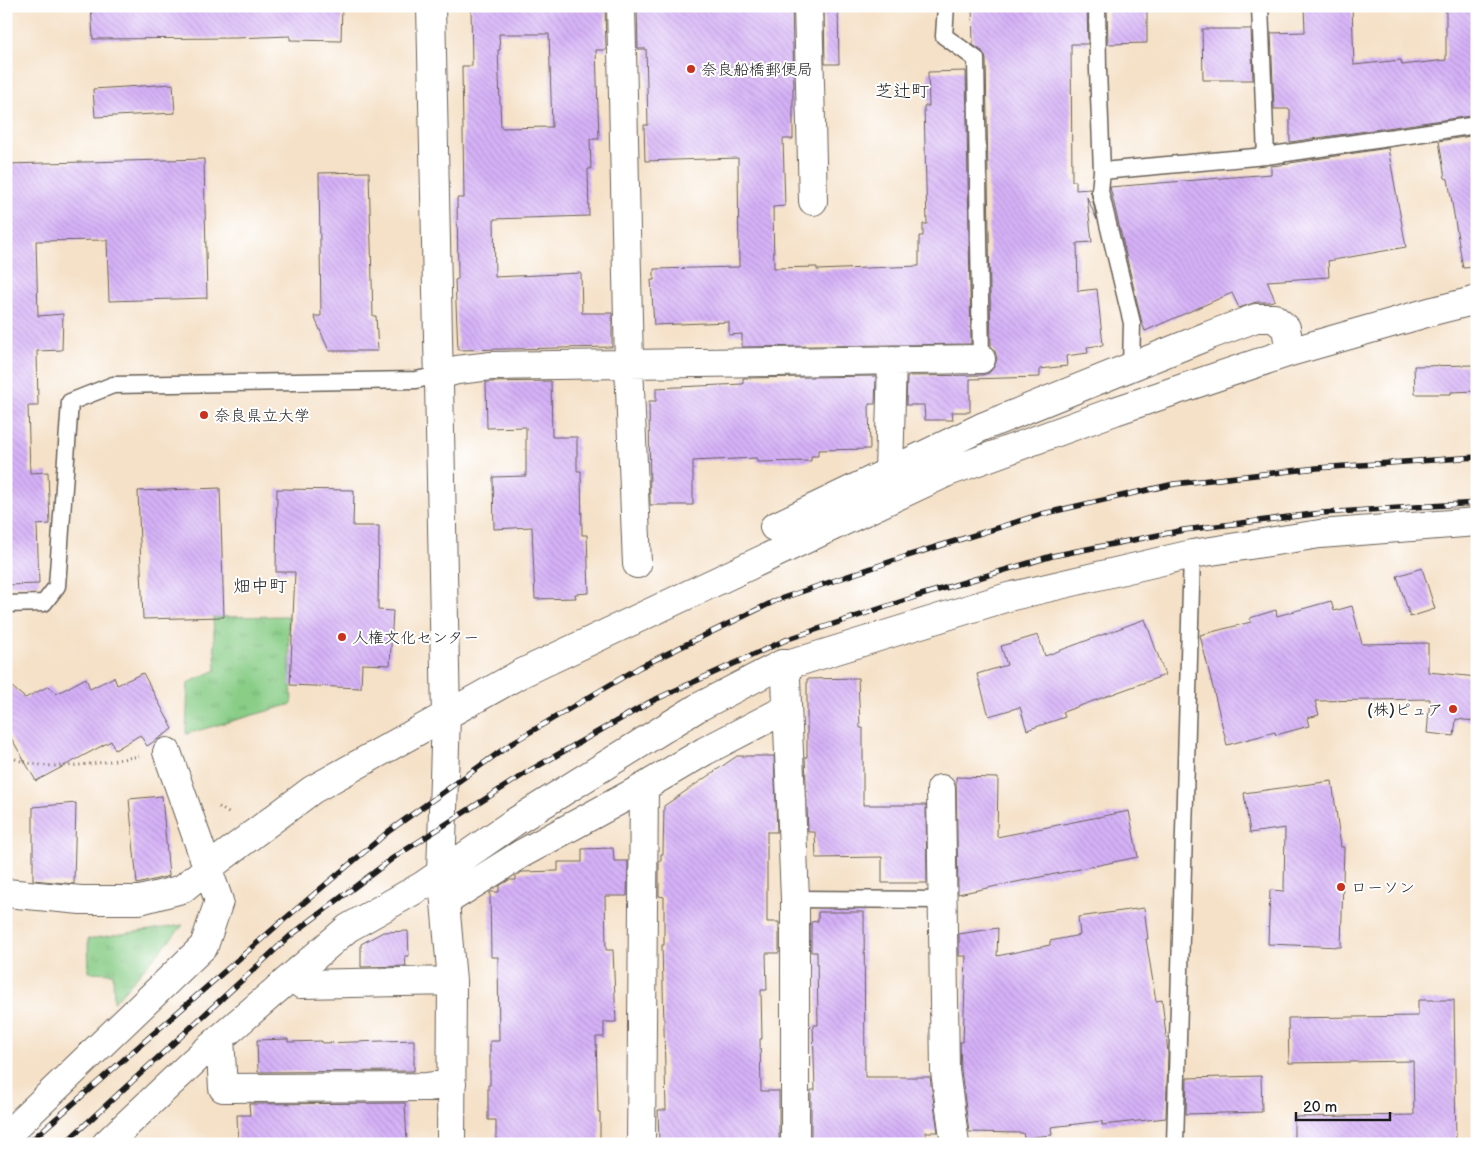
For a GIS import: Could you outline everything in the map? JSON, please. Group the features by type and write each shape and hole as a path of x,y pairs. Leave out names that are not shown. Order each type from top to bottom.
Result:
{"street":[{"path":"431,6 446,714 441,873 446,902 452,982 451,1144"},
{"path":"621,6 629,364 636,564"},
{"path":"808,6 813,201"},
{"path":"6,893 81,900 140,900 182,889 312,790 446,714 520,674 948,472 1115,410 1290,352 1433,310 1477,300"},
{"path":"774,527 982,427 1256,318 1274,318 1286,328 1290,352"},
{"path":"439,375 457,370 491,366 981,359"},
{"path":"889,472 892,360"},
{"path":"106,1144 220,1038 348,928 422,886 513,823 697,708 782,664 791,664 1008,597 1192,554 1320,534 1477,522"},
{"path":"782,664 786,678 795,899 795,1144"},
{"path":"446,902 521,854 644,787 705,751 786,709"},
{"path":"6,1136 204,946 219,901 167,752"},
{"path":"641,1144 644,787"},
{"path":"941,789 945,1071 955,1144"},
{"path":"299,970 301,984 452,982"},
{"path":"220,1038 223,1088 427,1088 452,1084"}],"lane":[{"path":"946,6 944,36 976,59 981,359"},
{"path":"1098,6 1098,70 1102,171 1100,191 1132,323 1132,368"},
{"path":"1260,6 1266,156"},
{"path":"1102,171 1266,156 1477,125"},
{"path":"6,604 44,603 58,586 70,402 113,385 416,380 439,375"},
{"path":"1175,1144 1192,554"},
{"path":"795,899 943,900"}],"path":[{"path":"6,755 17,761 44,765 80,766 167,752"},
{"path":"215,803 222,810 239,817"}],"green space":[{"path":"288,616 292,704 186,734 188,683 216,670 213,617"},
{"path":"183,925 114,1002 113,973 89,972 88,939"}],"building":[{"path":"91,6 342,6 341,41 290,40 290,36 93,39"},
{"path":"471,6 605,6 606,50 596,50 599,139 590,139 591,169 588,169 589,216 494,219 495,277 581,273 582,313 612,313 612,347 458,350 455,280 458,279 457,198 464,198 462,66 472,66","holes":["499,34 549,34 552,127 501,128"]},
{"path":"637,6 792,6 793,139 783,139 785,206 773,207 774,268 817,267 817,270 919,266 919,236 923,236 923,224 927,224 924,106 929,106 928,72 966,71 971,344 742,347 742,334 729,335 729,322 654,325 651,280 654,280 654,269 739,267 738,158 645,161 644,125 648,125 646,49 638,49"},
{"path":"824,6 838,6 839,64 825,64"},
{"path":"972,6 1087,6 1088,44 1071,44 1072,181 1076,181 1076,190 1090,189 1097,220 1087,197 1092,242 1077,243 1078,291 1097,289 1103,345 1087,347 1088,353 1066,356 1067,366 1040,369 1040,377 970,379 970,412 952,412 953,420 925,420 924,405 906,405 907,376 982,375 989,373 997,359 995,351 991,347 986,59 982,51 973,45"},
{"path":"1107,6 1147,6 1147,43 1108,44"},
{"path":"1304,6 1352,6 1354,65 1401,60 1402,65 1446,60 1446,6 1477,6 1477,115 1290,142 1290,109 1274,109 1271,33 1305,32"},
{"path":"1202,29 1251,29 1253,80 1203,80"},
{"path":"173,84 175,113 95,117 93,89"},
{"path":"1477,135 1477,267 1463,268 1448,179 1445,178 1439,141"},
{"path":"1388,148 1406,247 1328,261 1329,277 1267,281 1275,300 1270,302 1256,302 1239,308 1232,293 1145,331 1110,187 1271,174 1271,166"},
{"path":"204,159 207,298 109,301 107,240 36,241 38,316 63,314 62,350 37,351 38,406 28,406 30,473 48,472 50,524 37,525 39,584 6,585 6,164"},
{"path":"369,172 373,316 376,316 378,351 329,351 314,316 321,316 319,173"},
{"path":"1477,365 1477,391 1451,392 1451,394 1415,394 1414,366"},
{"path":"876,376 875,404 869,404 870,449 818,450 818,456 811,456 811,461 757,462 757,458 693,461 693,505 650,505 649,401 656,401 656,388 743,384 743,378"},
{"path":"551,381 552,437 577,437 577,471 581,471 582,535 587,535 589,593 575,594 576,598 535,599 532,527 494,529 493,477 526,476 526,427 487,428 486,382"},
{"path":"220,488 224,617 143,619 138,491"},
{"path":"277,489 354,490 353,526 379,526 378,610 393,611 390,665 362,664 361,688 290,685 295,572 276,572"},
{"path":"1422,568 1435,609 1410,617 1397,576"},
{"path":"1331,601 1334,611 1352,606 1362,644 1428,643 1428,672 1477,677 1474,721 1456,719 1454,736 1427,733 1430,699 1315,701 1319,715 1307,718 1309,726 1276,735 1275,732 1227,745 1200,635 1251,622 1250,618 1276,610 1277,616"},
{"path":"1145,619 1165,675 1063,712 1065,717 1027,730 1020,707 989,716 977,674 1007,665 1001,646 1038,635 1045,656"},
{"path":"143,673 173,729 147,746 140,735 115,750 111,741 36,781 6,729 6,682 25,698 49,686 56,694 86,678 90,689 114,677 117,685"},
{"path":"858,678 860,728 863,728 863,805 926,805 927,883 882,883 882,857 816,858 815,832 808,832 805,757 807,757 807,679"},
{"path":"737,756 774,756 777,832 767,832 767,922 779,922 779,953 766,953 767,990 761,990 762,1039 760,1039 761,1091 779,1091 779,1144 659,1144 658,1110 666,1110 662,945 664,945 664,897 659,896 659,861 661,861 661,854 663,854 664,806"},
{"path":"956,777 998,778 997,837 1129,811 1138,857 958,894"},
{"path":"1332,781 1341,847 1344,847 1341,947 1268,944 1270,890 1284,891 1285,828 1250,833 1244,793"},
{"path":"162,796 169,876 137,884 129,799"},
{"path":"76,803 74,884 33,880 33,807"},
{"path":"613,848 614,861 628,861 627,896 605,896 606,950 613,950 616,1022 604,1022 604,1037 596,1037 600,1144 496,1144 496,1120 488,1120 490,1041 499,1041 498,957 491,957 490,892 499,892 499,886 509,880 516,880 516,876 522,872 558,871 558,862 582,862 582,849"},
{"path":"1144,908 1148,939 1146,939 1156,1001 1162,1000 1168,1053 1166,1118 1102,1125 1102,1121 1051,1127 1052,1135 1024,1138 1023,1133 969,1132 961,1070 960,1042 963,1042 966,956 959,956 959,934 998,928 997,956 1050,945 1050,941 1080,935 1078,917"},
{"path":"818,912 864,912 865,1077 930,1077 938,1132 926,1132 926,1142 811,1144 811,1090 815,1090 813,1025 818,1025 817,952 811,952 811,922 818,921"},
{"path":"408,931 409,956 405,956 406,966 361,967 361,944 383,932"},
{"path":"1418,1000 1454,1000 1456,1144 1294,1144 1294,1117 1414,1115 1413,1061 1289,1063 1288,1018 1418,1016"},
{"path":"288,1039 288,1042 322,1041 322,1043 414,1040 414,1071 258,1072 257,1040"},
{"path":"1261,1076 1262,1112 1186,1114 1187,1078"},
{"path":"405,1103 407,1144 238,1142 237,1115 250,1115 249,1104"}],"railway":[{"path":"27,1144 280,923 389,831 515,741 640,667 777,600 907,556 1042,514 1174,484 1317,468 1477,457"},
{"path":"64,1144 290,936 393,858 529,771 652,701 788,639 918,596 1052,556 1184,530 1322,513 1477,503"}],"place":[{"name":"奈良船橋郵便局","path":"691,69"},
{"name":"奈良県立大学","path":"204,415"},
{"name":"人権文化センター","path":"342,637"},
{"name":"(株)ピュア","path":"1453,709"},
{"name":"ローソン","path":"1341,887"}],"district":[{"name":"芝辻町","path":"902,91"},
{"name":"畑中町","path":"260,586"}]}
